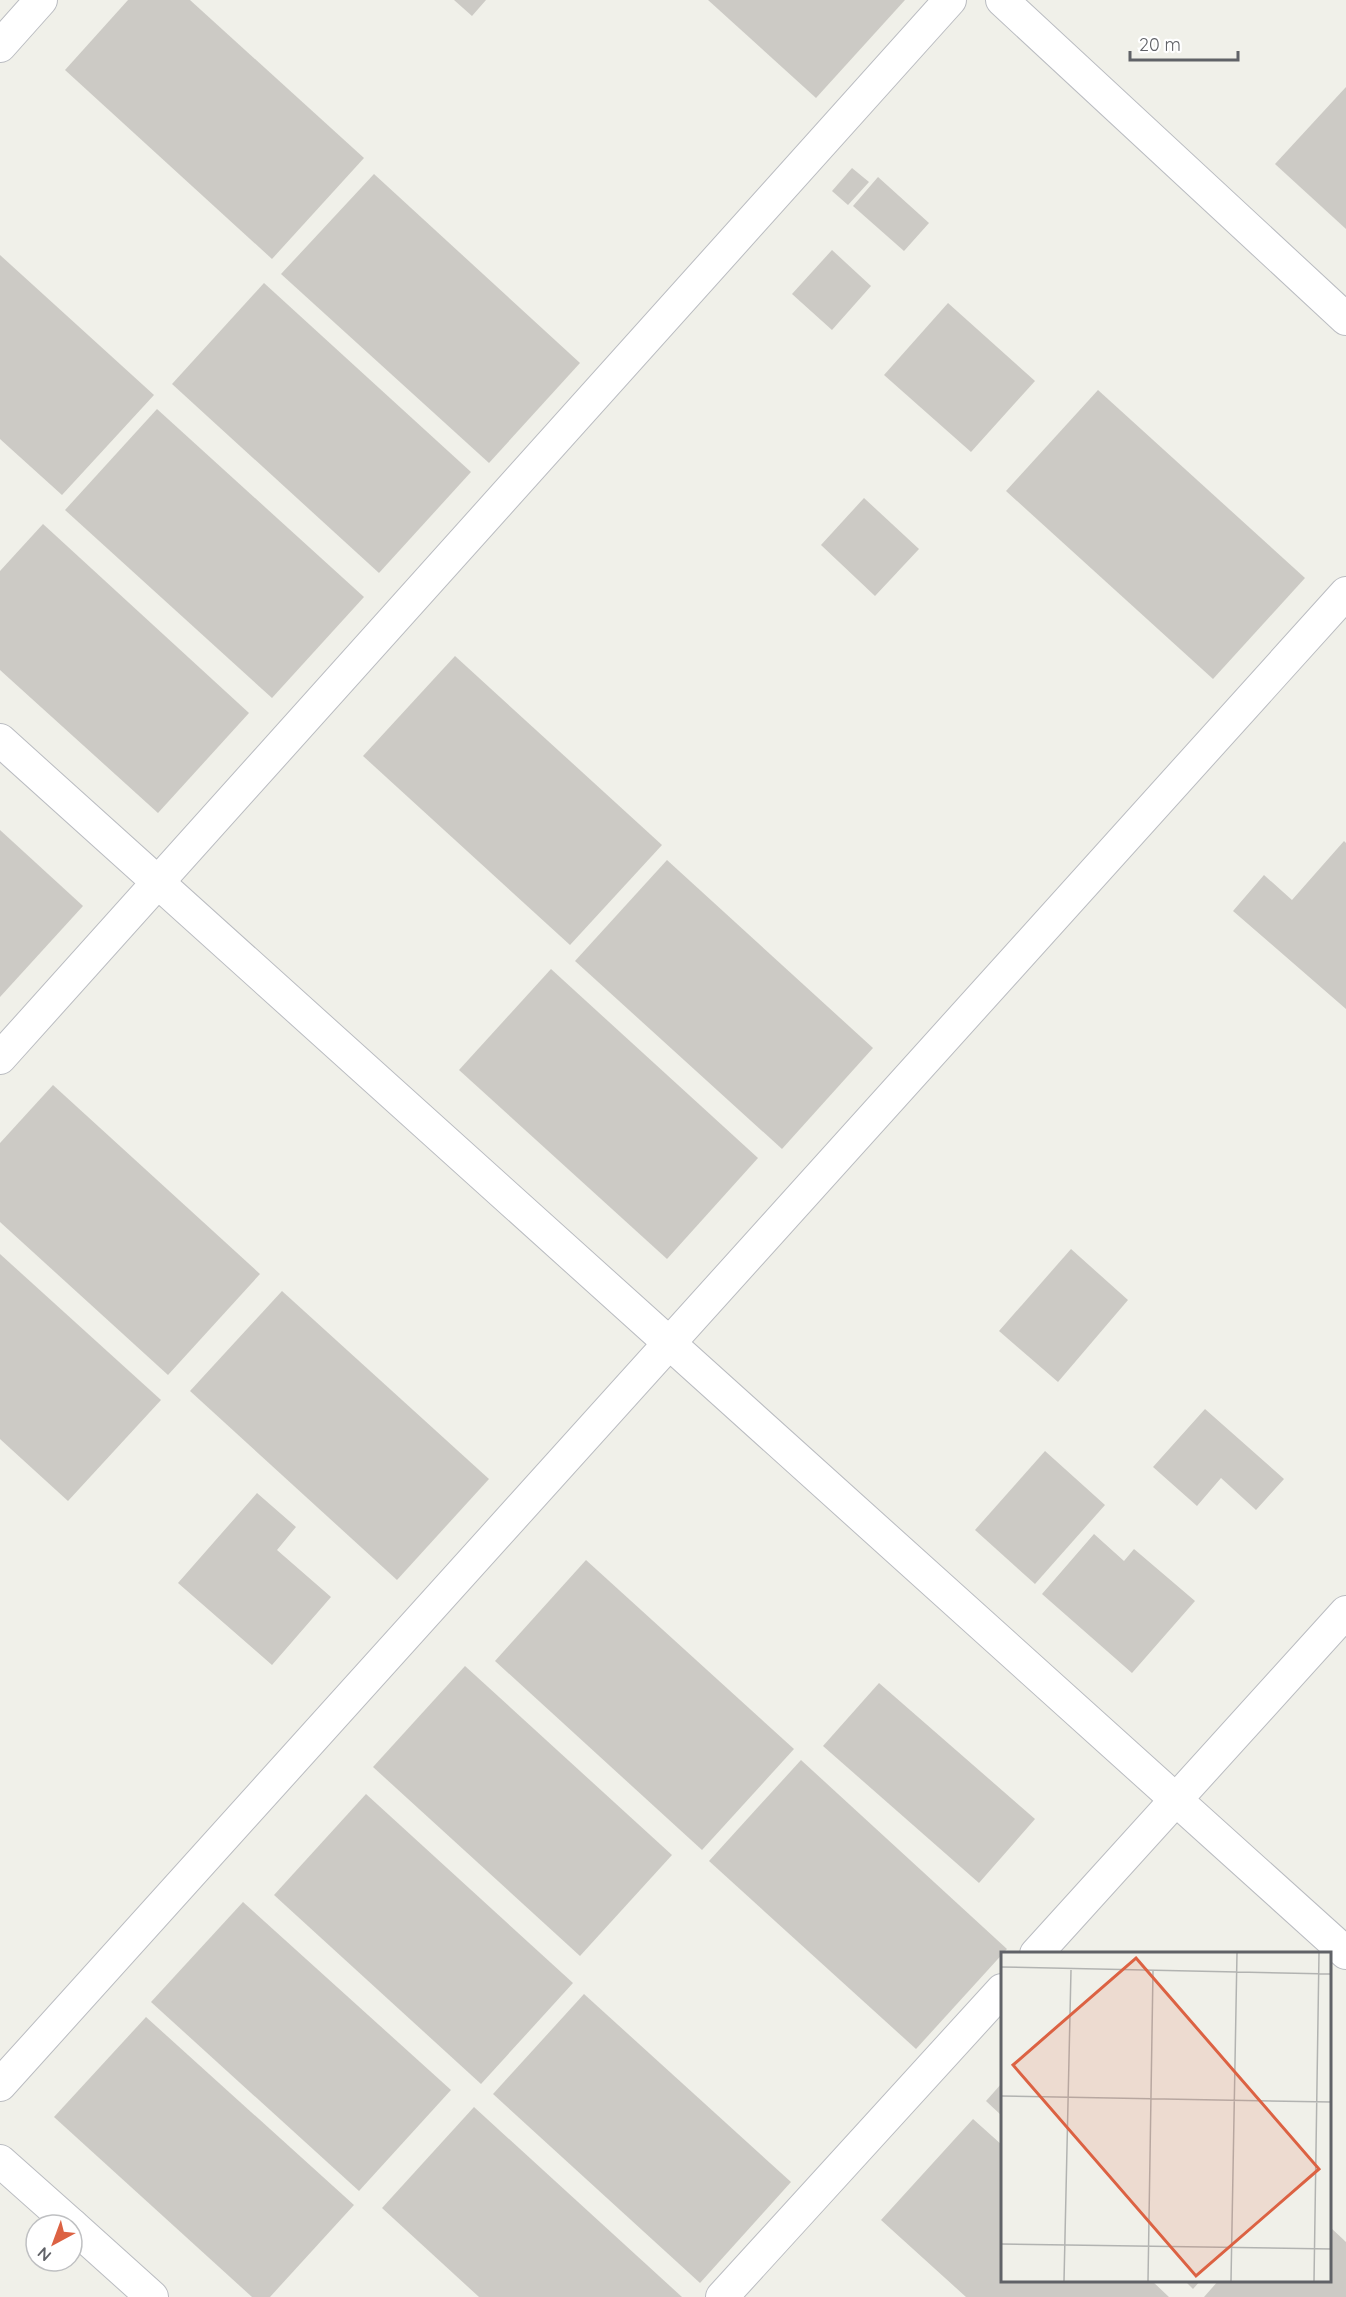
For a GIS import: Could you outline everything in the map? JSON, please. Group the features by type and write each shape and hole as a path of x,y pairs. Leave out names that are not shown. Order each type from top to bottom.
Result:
{"street":[{"path":"0,46 41,0"},
{"path":"0,1058 950,0"},
{"path":"1002,0 1346,319"},
{"path":"0,2085 1346,593"},
{"path":"0,740 1346,1953"},
{"path":"1036,1952 1346,1612"},
{"path":"722,2297 1001,1991"},
{"path":"0,2161 58,2213"},
{"path":"84,2236 152,2297"}],"building":[{"path":"128,0 190,0 364,158 272,259 65,70"},
{"path":"454,0 486,0 472,16"},
{"path":"708,0 905,0 816,98"},
{"path":"1346,87 1346,229 1275,164"},
{"path":"852,168 869,182 848,205 832,191"},
{"path":"374,174 580,363 489,463 281,274"},
{"path":"878,177 929,223 904,251 853,206"},
{"path":"832,250 871,286 832,330 792,294"},
{"path":"0,255 154,395 62,495 0,439"},
{"path":"264,283 471,472 379,573 172,384"},
{"path":"948,303 1035,381 971,452 884,375"},
{"path":"1098,390 1305,578 1213,679 1006,491"},
{"path":"157,409 364,597 272,698 65,510"},
{"path":"864,498 919,549 875,596 821,545"},
{"path":"43,524 249,713 158,813 0,670 0,571"},
{"path":"455,656 662,845 570,945 363,756"},
{"path":"0,830 83,906 0,997"},
{"path":"1344,841 1346,843 1346,1009 1233,911 1264,875 1292,900"},
{"path":"667,860 873,1048 782,1149 575,961"},
{"path":"551,969 758,1158 667,1259 459,1070"},
{"path":"53,1085 260,1274 168,1375 0,1222 0,1143"},
{"path":"1071,1249 1128,1300 1058,1382 999,1331"},
{"path":"0,1254 161,1400 68,1501 0,1439"},
{"path":"282,1291 489,1479 397,1580 190,1391"},
{"path":"1205,1409 1284,1479 1256,1510 1221,1478 1197,1506 1153,1467"},
{"path":"1045,1451 1105,1505 1035,1584 975,1530"},
{"path":"257,1493 296,1527 277,1550 331,1597 272,1665 178,1583"},
{"path":"1094,1534 1124,1561 1134,1549 1195,1601 1132,1673 1042,1594"},
{"path":"586,1560 794,1749 702,1850 495,1661"},
{"path":"465,1666 672,1855 580,1956 373,1767"},
{"path":"879,1683 1035,1819 979,1883 823,1746"},
{"path":"801,1760 1007,1949 1001,1952 1001,1956 916,2049 709,1861"},
{"path":"366,1794 573,1983 481,2084 274,1895"},
{"path":"243,1902 451,2090 359,2191 151,2002"},
{"path":"584,1994 791,2182 700,2283 493,2094"},
{"path":"146,2017 354,2205 270,2297 252,2297 54,2117"},
{"path":"1001,2084 1001,2115 986,2101"},
{"path":"474,2107 682,2297 479,2297 382,2208"},
{"path":"973,2119 1001,2144 1001,2282 1153,2282 1169,2297 966,2297 881,2220"},
{"path":"1331,2228 1346,2242 1346,2297 1204,2297 1217,2282 1331,2282"},
{"path":"1186,2282 1199,2282 1193,2289"}]}
